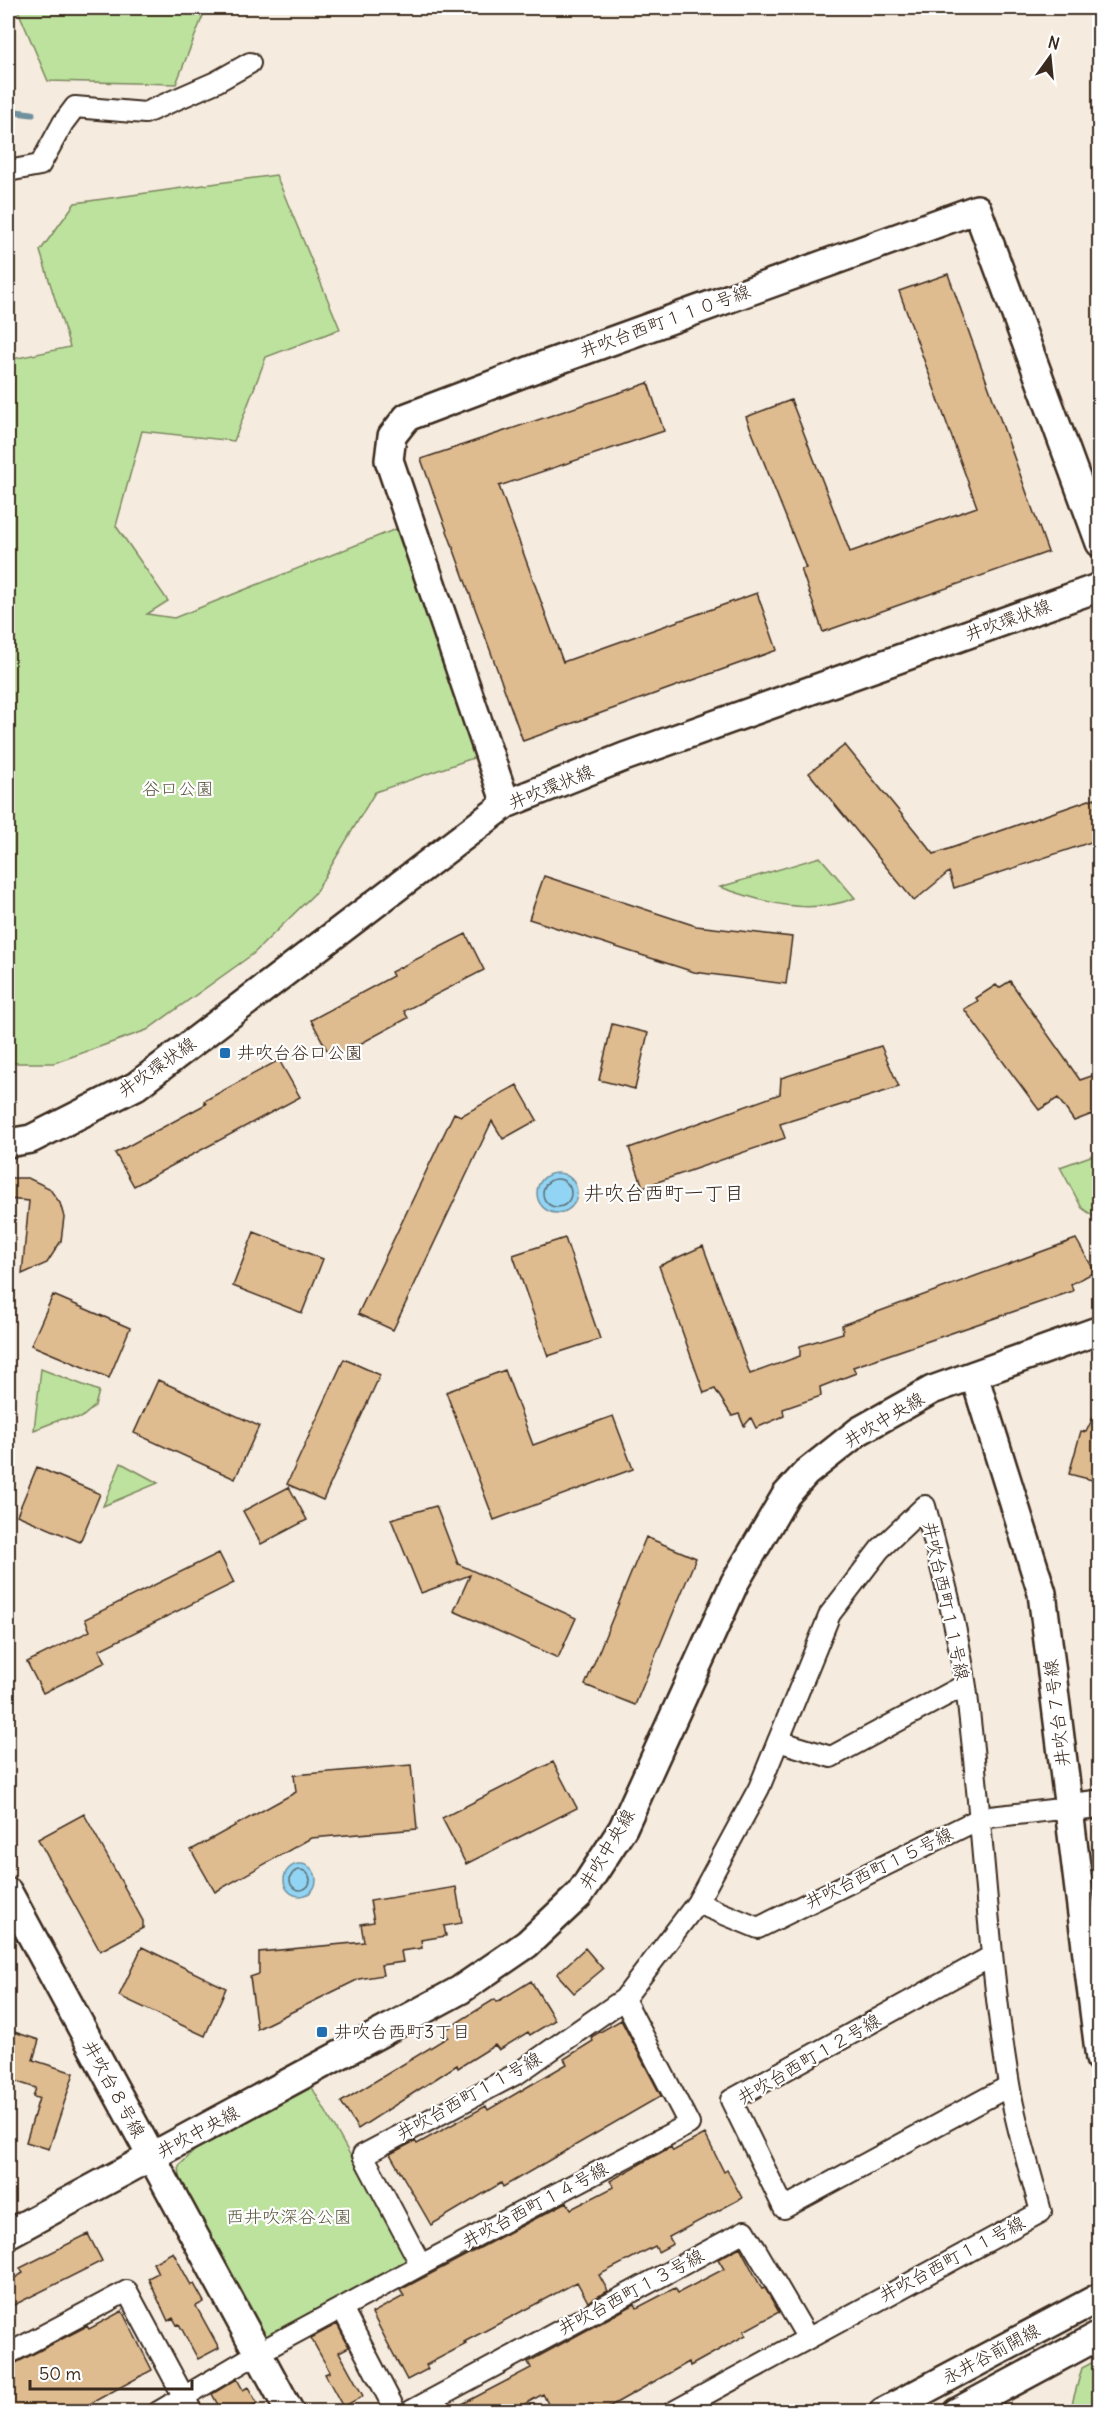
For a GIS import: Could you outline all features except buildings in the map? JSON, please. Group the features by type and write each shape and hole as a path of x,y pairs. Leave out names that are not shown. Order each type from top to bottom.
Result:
{"street":[{"path":"8,171 40,165 63,123 75,107 146,113 216,82 250,63"},
{"name":"井吹台西町１１０号線","path":"506,804 389,460 392,436 407,417 977,209 1100,543"},
{"name":"井吹環状線","path":"8,1143 31,1139 136,1086 506,804 624,757 1100,587"},
{"name":"井吹中央線","path":"8,2234 460,1990 527,1944 579,1895 623,1828 735,1582 786,1494 807,1473 859,1431 932,1390 1100,1330"},
{"name":"井吹台７号線","path":"974,1375 1042,1593 1100,2059"},
{"name":"井吹台西町１１号線","path":"421,2265 363,2155 518,2073 624,1999 697,1903 759,1788 830,1614 880,1550 925,1506 949,1597 965,1685 981,1818 992,1956 1009,2086 1041,2212 807,2337 673,2412"},
{"path":"778,1741 831,1757 965,1685"},
{"path":"1069,1808 1100,1804"},
{"name":"井吹台西町１５号線","path":"697,1903 758,1928 981,1818 1069,1808"},
{"name":"井吹台８号線","path":"8,1892 290,2412"},
{"name":"井吹台西町１２号線","path":"992,1956 731,2100 784,2208 1009,2086"},
{"name":"井吹台西町１４号線","path":"158,2412 188,2404 258,2353 689,2124 624,1999"},
{"name":"井吹台西町１３号線","path":"409,2412 745,2231 807,2337"},
{"path":"8,2354 127,2291 188,2404"},
{"name":"永井谷前開線","path":"883,2412 1100,2297"},
{"path":"342,2308 396,2412"},
{"name":"永井谷前開線","path":"957,2412 1100,2335"}],"green space":[{"path":"17,8 206,8 176,84 48,81"},
{"name":"谷口公園","path":"276,175 340,329 266,357 234,441 142,431 116,526 168,601 147,614 174,618 396,529 476,757 375,792 315,893 253,954 147,1030 54,1063 8,1063 8,360 70,347 40,251 75,203"},
{"path":"820,857 855,898 821,906 804,907 770,902 720,887"},
{"path":"1100,1153 1099,1220 1082,1208 1060,1167"},
{"path":"41,1369 99,1391 95,1406 81,1418 62,1419 34,1430"},
{"path":"121,1463 158,1483 103,1506"},
{"name":"西井吹深谷公園","path":"309,2082 409,2259 262,2341 182,2195 179,2166 203,2142"},
{"path":"1099,2359 1099,2411 1070,2411 1082,2368"}],"water":[{"path":"557,1173 565,1174 571,1179 576,1185 576,1201 571,1207 565,1212 557,1213 549,1212 543,1207 538,1201 537,1193 538,1185 543,1179 549,1174"},
{"path":"300,1864 311,1869 316,1880 311,1891 300,1896 289,1891 284,1880 289,1869"}],"waterway":[{"path":"8,111 32,114"}],"place":[{"name":"井吹台谷口公園","path":"225,1053"},
{"name":"井吹台西町3丁目","path":"322,2032"}],"district":[{"name":"井吹台西町一丁目","path":"664,1193"}]}
